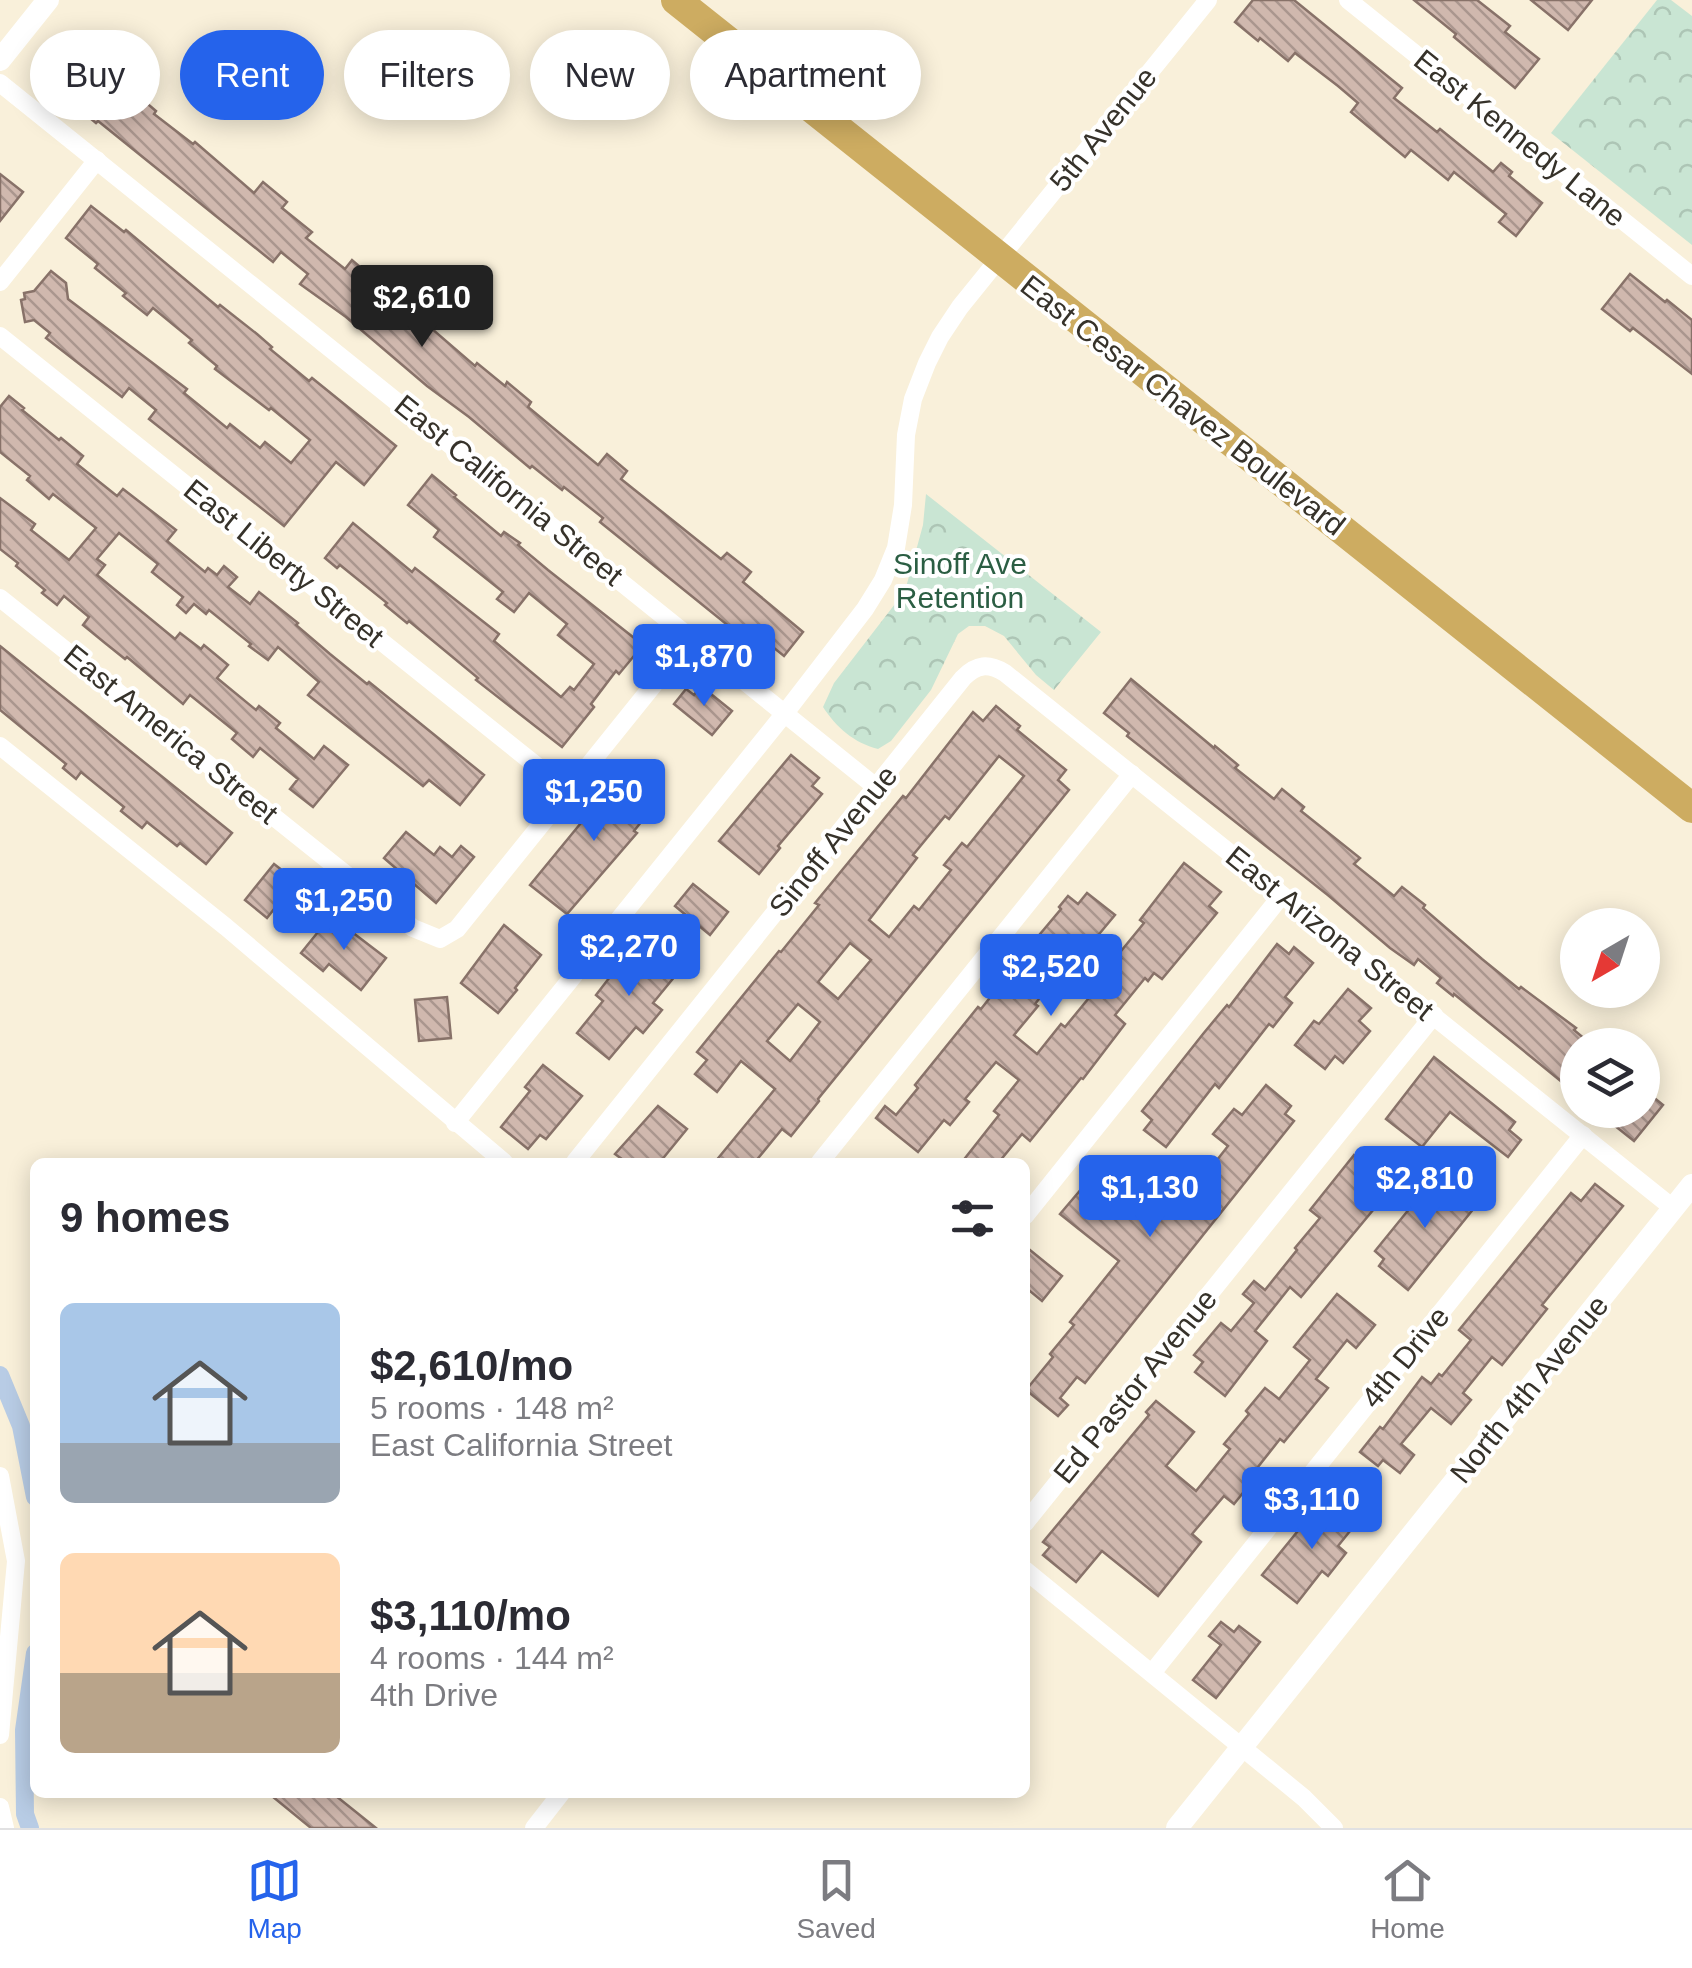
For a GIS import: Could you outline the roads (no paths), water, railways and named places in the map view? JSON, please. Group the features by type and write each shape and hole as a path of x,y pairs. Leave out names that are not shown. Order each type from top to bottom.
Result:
{"highway":[{"name":"East Cesar Chavez Boulevard","path":"676,0 1692,808"}],"street":[{"path":"0,60 48,0"},
{"name":"5th Avenue","path":"456,1123 865,609 896,548 903,504 906,436 920,381 940,336 1208,0"},
{"name":"East Kennedy Lane","path":"1348,0 1692,276"},
{"name":"East California Street","path":"0,84 876,787"},
{"path":"0,282 97,160"},
{"name":"East Liberty Street","path":"0,336 568,791"},
{"name":"East America Street","path":"0,598 414,928 440,940 457,929 568,791"},
{"path":"568,791 692,637"},
{"name":"East Arizona Street","path":"983,665 1006,673 1674,1208"},
{"name":"Sinoff Avenue","path":"579,1158 963,678 983,665"},
{"path":"0,746 226,927 499,1158"},
{"path":"823,1158 1132,774"},
{"path":"1030,1210 1282,894"},
{"name":"Ed Pastor Avenue","path":"1030,1518 1434,1015"},
{"name":"4th Drive","path":"1152,1673 1583,1135"},
{"name":"North 4th Avenue","path":"1178,1828 1692,1185"},
{"path":"0,1476 16,1561 0,1734"},
{"path":"1030,1574 1304,1798 1334,1828"},
{"path":"534,1828 557,1798"},
{"path":"0,1807 5,1828"}],"waterway":[{"path":"0,1375 21,1426 30,1472"},
{"path":"30,1688 24,1730 25,1814 30,1828"}],"park label":[{"name":"Sinoff Ave Retention","path":"960,580"}]}
